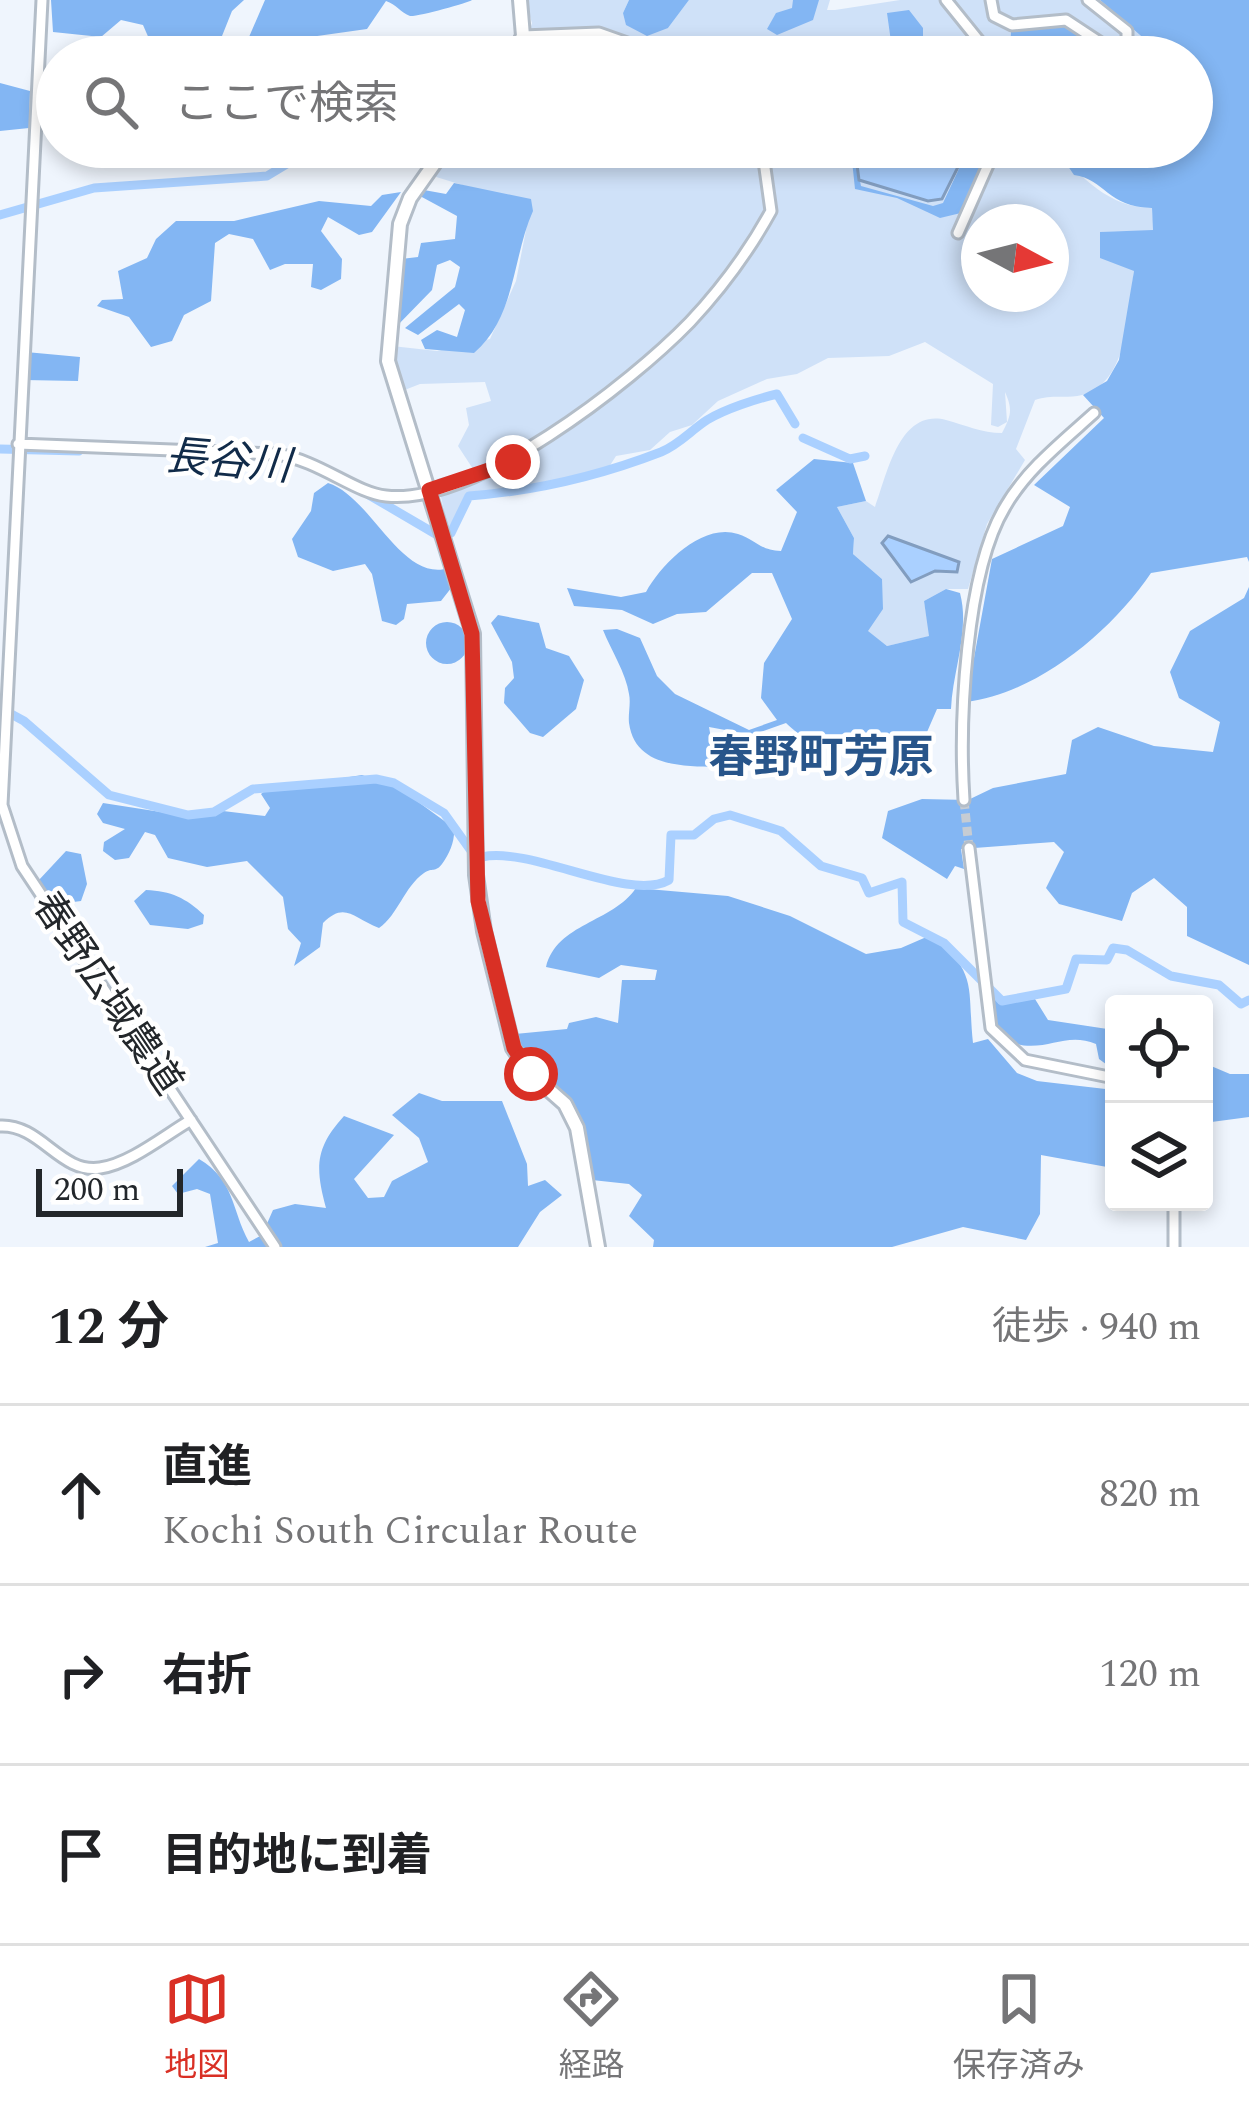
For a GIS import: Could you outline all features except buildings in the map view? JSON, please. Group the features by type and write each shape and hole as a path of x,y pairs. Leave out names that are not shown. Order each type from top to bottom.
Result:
{"main road":[{"path":"520,0 523,36"},
{"path":"432,168 404,209 388,331 392,376 472,634 476,875 484,931 514,1048 531,1074 565,1104 577,1128 598,1247"}],"street":[{"name":"春野広域農道","path":"40,36 42,0"},
{"path":"946,0 975,36"},
{"path":"991,0 994,16 1007,24 1066,20 1090,36"},
{"path":"1088,0 1127,31 1127,36"},
{"path":"523,36 608,36"},
{"name":"春野広域農道","path":"36,96 2,805 13,848 275,1247"},
{"path":"18,450 276,454 310,461 381,496 429,490 513,462 692,319 771,212 766,168"},
{"path":"958,233 987,168"},
{"path":"964,800 963,682 993,532 1022,482 1094,412"},
{"path":"969,848 991,1028 1011,1051 1040,1065 1105,1076"},
{"path":"0,1126 31,1132 72,1164 94,1169 116,1164 191,1120"},
{"path":"1174,1211 1174,1247"}],"shaded area":[{"path":"51,0 244,0 232,11 222,36 148,36 143,25 121,20 102,36 53,32"},
{"path":"265,0 472,0 410,16 386,1 367,29 317,36 249,36"},
{"path":"525,0 629,0 623,13 668,28 689,0 830,0 827,10 835,10 900,0 1100,0 1141,36 1083,36 1073,29 1011,32 1011,36 528,36 532,23"},
{"path":"629,0 689,0 668,28 647,36 626,25 623,13"},
{"path":"793,0 819,0 813,20 777,35 767,29 776,13 792,8"},
{"path":"1100,0 1249,0 1249,562 1247,557 1151,573 1094,637 1046,673 966,702 992,559 1063,526 1070,507 1034,485 1104,418 1083,395 1107,381 1119,360 1134,271 1100,258 1100,232 1153,230 1152,208 1125,203 1069,168 1213,168 1213,36 1141,36"},
{"path":"909,10 923,28 923,36 890,36 887,13"},
{"path":"1055,25 1083,36 1011,36 1011,32"},
{"path":"0,83 30,91 29,128 0,131"},
{"path":"439,168 1075,168 1109,197 1152,208 1154,231 1101,232 1134,271 1123,343 1109,376 1082,395 1035,400 1016,449 1025,460 987,524 968,589 946,589 924,601 930,636 887,646 867,631 882,579 853,554 854,538 837,507 866,501 875,507 897,447 917,424 946,420 1002,433 1007,422 991,425 993,384 925,342 889,356 828,358 797,374 767,379 718,401 692,425 670,432 650,450 616,456 609,467 532,488 467,494 448,529 437,479 473,469 458,446 469,425 466,408 491,401 485,382 420,384 402,391 392,346 437,351 490,339 516,281 527,225 485,192 433,176"},
{"path":"853,168 858,168 861,186 933,206 943,203 959,168 982,168 968,204 961,204 961,213 940,218 897,198 855,189"},
{"path":"857,168 958,168 942,199 928,201 859,180"},
{"path":"454,183 531,199 533,211 506,305 474,353 425,349 421,340 437,330 457,337 465,310 459,304 418,335 405,328 455,287 460,267 450,260 437,265 432,290 394,329 401,259 418,257 421,243 455,239 457,216 420,196 424,190 446,194"},
{"path":"401,192 372,232 359,235 328,217 321,231 342,259 341,279 321,290 311,287 313,264 285,264 270,270 253,239 229,234 215,243 211,301 184,315 172,341 151,347 129,317 97,306 102,300 123,299 118,271 147,258 156,239 176,221 234,221 319,201 371,206 382,195"},
{"path":"26,352 80,357 78,381 24,380"},
{"path":"814,459 853,463 866,501 837,507 854,538 853,554 882,579 883,609 868,631 887,646 929,636 924,601 946,589 960,593 962,636 951,709 937,709 924,739 875,736 829,743 809,740 786,723 752,735 709,727 716,767 675,764 650,756 633,737 627,686 603,630 617,629 640,638 657,676 675,694 749,730 777,720 761,698 764,663 792,619 772,573 752,573 706,612 677,614 653,624 622,610 574,606 567,588 621,597 646,592 672,558 711,534 738,534 781,551 797,512 776,490"},
{"path":"328,483 359,504 416,563 449,568 455,583 441,601 407,604 404,619 396,625 382,621 372,574 365,564 333,571 298,557 292,539 311,511 314,493"},
{"path":"888,536 959,562 957,572 935,571 911,582 882,543"},
{"path":"1249,587 1249,965 1187,936 1187,907 1154,878 1132,893 1122,921 1059,904 1046,888 1064,852 1054,842 961,849 964,869 955,866 947,879 882,838 888,811 922,799 968,800 993,788 1066,774 1072,740 1098,727 1154,746 1213,752 1220,722 1179,698 1170,672 1190,631 1244,598"},
{"path":"498,615 539,623 546,648 569,656 584,680 576,709 543,737 530,733 504,703 505,688 514,678 512,662 491,623"},
{"path":"447,622 462,628 468,643 462,658 447,664 432,658 426,643 432,628"},
{"path":"362,775 399,788 454,828 451,847 440,867 417,879 379,928 349,913 337,913 323,923 320,947 294,966 301,943 288,929 283,897 247,861 207,867 168,858 155,835 145,832 129,858 115,860 103,851 104,842 125,829 103,823 97,814 103,803 193,817 223,811 265,816 270,808 261,794 266,790"},
{"path":"66,851 81,854 87,884 81,901 58,904 38,881"},
{"path":"636,888 728,896 790,916 866,954 901,948 931,935 964,971 973,1043 988,1039 1017,1073 1037,1081 1105,1089 1105,1167 1041,1155 1040,1214 1026,1240 963,1227 892,1247 653,1247 654,1240 629,1216 642,1195 629,1184 592,1180 575,1109 528,1062 515,1034 567,1029 569,1023 596,1017 618,1023 622,980 655,980 657,970 621,965 599,978 546,967 561,941 626,900"},
{"path":"146,890 184,900 204,915 203,924 188,929 150,925 134,901"},
{"path":"990,991 999,1004 1035,999 1048,1020 1105,1029 1105,1063 1096,1044 1073,1040 1020,1045 1007,1041 997,1027"},
{"path":"1213,1067 1230,1074 1249,1074 1249,1117 1213,1122"},
{"path":"419,1093 442,1101 502,1101 527,1164 528,1186 545,1180 562,1195 540,1212 518,1247 205,1247 218,1243 210,1194 197,1189 178,1194 172,1186 199,1159 211,1167 226,1186 249,1242 262,1235 273,1210 295,1204 326,1208 320,1159 327,1138 344,1116 394,1135 354,1179 368,1198 384,1197 392,1181 428,1162 419,1138 392,1115"}],"waterway":[{"path":"0,215 94,188 267,176 280,168"},
{"name":"長谷川","path":"451,533 469,496 542,486 638,461 668,449 714,416 750,402 777,394 795,424"},
{"name":"長谷川","path":"803,438 850,459 865,456"},
{"name":"長谷川","path":"0,449 79,451"},
{"name":"長谷川","path":"369,495 439,536"},
{"path":"0,708 24,721 109,795 188,815 214,812 253,789 376,779 394,783 444,813 474,855"},
{"path":"482,857 527,859 605,880 652,885 669,880 671,835 694,835 714,819 730,815 781,831 821,866 862,878 869,893 902,882 903,922 944,943 1002,1001 1066,989 1076,959 1107,960 1113,948 1127,950 1171,976 1219,985 1241,1004 1249,1000"}],"tunnel":[{"path":"964,800 969,848"}],"district":[{"name":"春野町芳原","path":"821,758"}],"route":[{"path":"513,462 429,490 472,634 478,901 507,1027 531,1074"}]}
